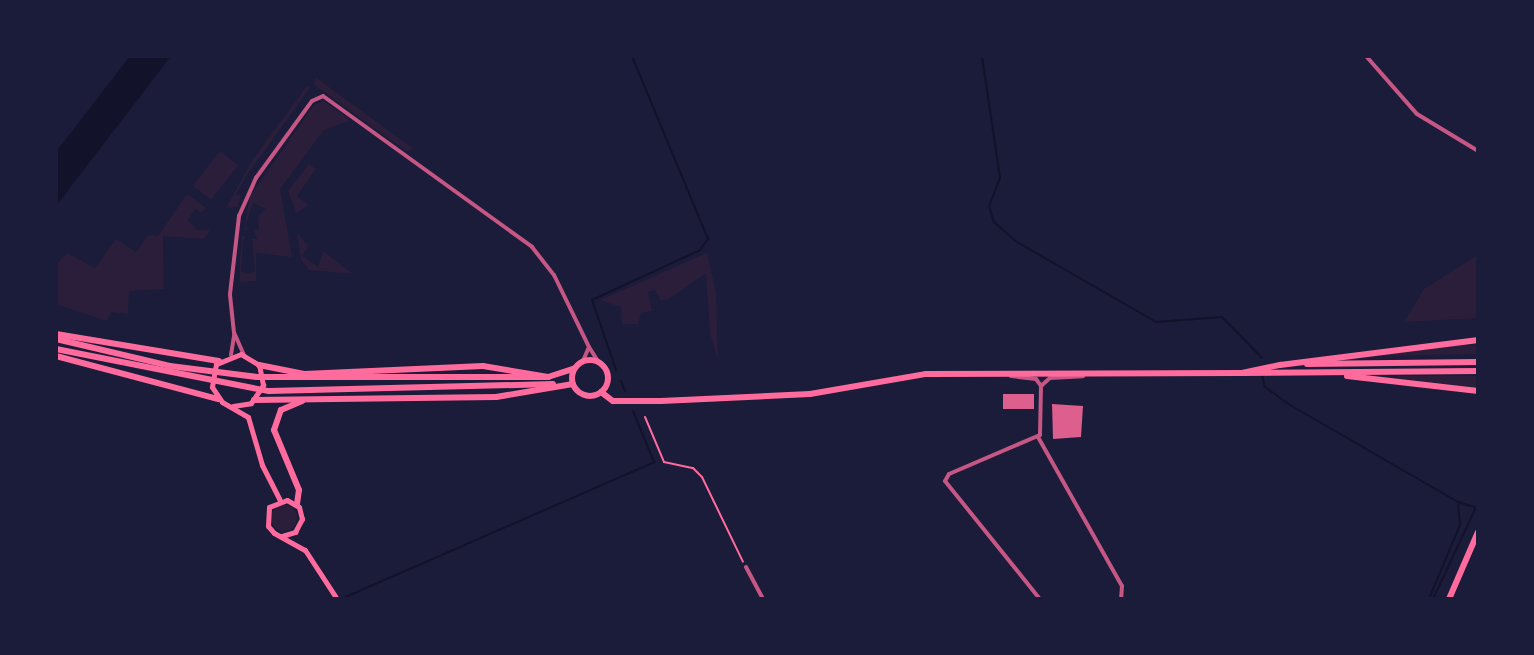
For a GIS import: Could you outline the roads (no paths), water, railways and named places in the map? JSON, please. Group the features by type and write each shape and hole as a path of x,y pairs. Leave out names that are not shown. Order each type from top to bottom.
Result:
{"main road":[{"path":"56,336 219,361 231,355 244,355 259,365 304,374 483,366 573,384 584,395 601,392 621,402 810,394 926,374 1478,371"},
{"path":"56,336 206,371 257,377 550,381"},
{"path":"1242,373 1280,365 1478,340"},
{"path":"56,349 205,382 269,391 550,381"},
{"path":"56,356 218,399 233,406 250,422"},
{"path":"218,399 211,378 219,361"},
{"path":"233,406 253,401 308,399 496,397 550,381 583,361 599,363 608,375 601,392"},
{"path":"1280,365 1478,362"},
{"path":"259,365 263,385 253,401 250,422 262,465 280,500"},
{"path":"573,384 575,368"},
{"path":"1263,373 1374,377 1478,391"},
{"path":"308,399 287,406 275,422 299,490 297,504 302,515 298,530 305,550 336,596"},
{"path":"297,504 280,500 269,507 266,519 271,530 305,550"},
{"path":"282,536 298,530"},
{"path":"1449,599 1478,532"}],"street":[{"path":"1366,56 1417,114 1478,151"},
{"path":"231,355 234,333 231,261 242,207 256,178 303,114 323,96 532,247 562,288 599,363"},
{"path":"234,333 244,355"},
{"path":"583,361 589,347"},
{"path":"1041,386 1050,378 1089,373"},
{"path":"1004,374 1036,379 1041,386 1038,437 1122,586 1121,599"},
{"path":"1038,437 949,474 945,481 1040,599"},
{"path":"746,567 763,599"}],"waterway":[{"path":"616,370 592,300 700,250 708,239 632,56"},
{"path":"982,56 1000,178 989,206 994,222 1017,242 1156,322 1222,317 1262,358"},
{"path":"1262,375 1265,387 1290,405 1458,502 1478,508"},
{"path":"621,381 625,391"},
{"path":"341,599 654,462 633,411"},
{"path":"1433,599 1478,503"},
{"path":"1429,599 1460,525 1458,504"}]}
